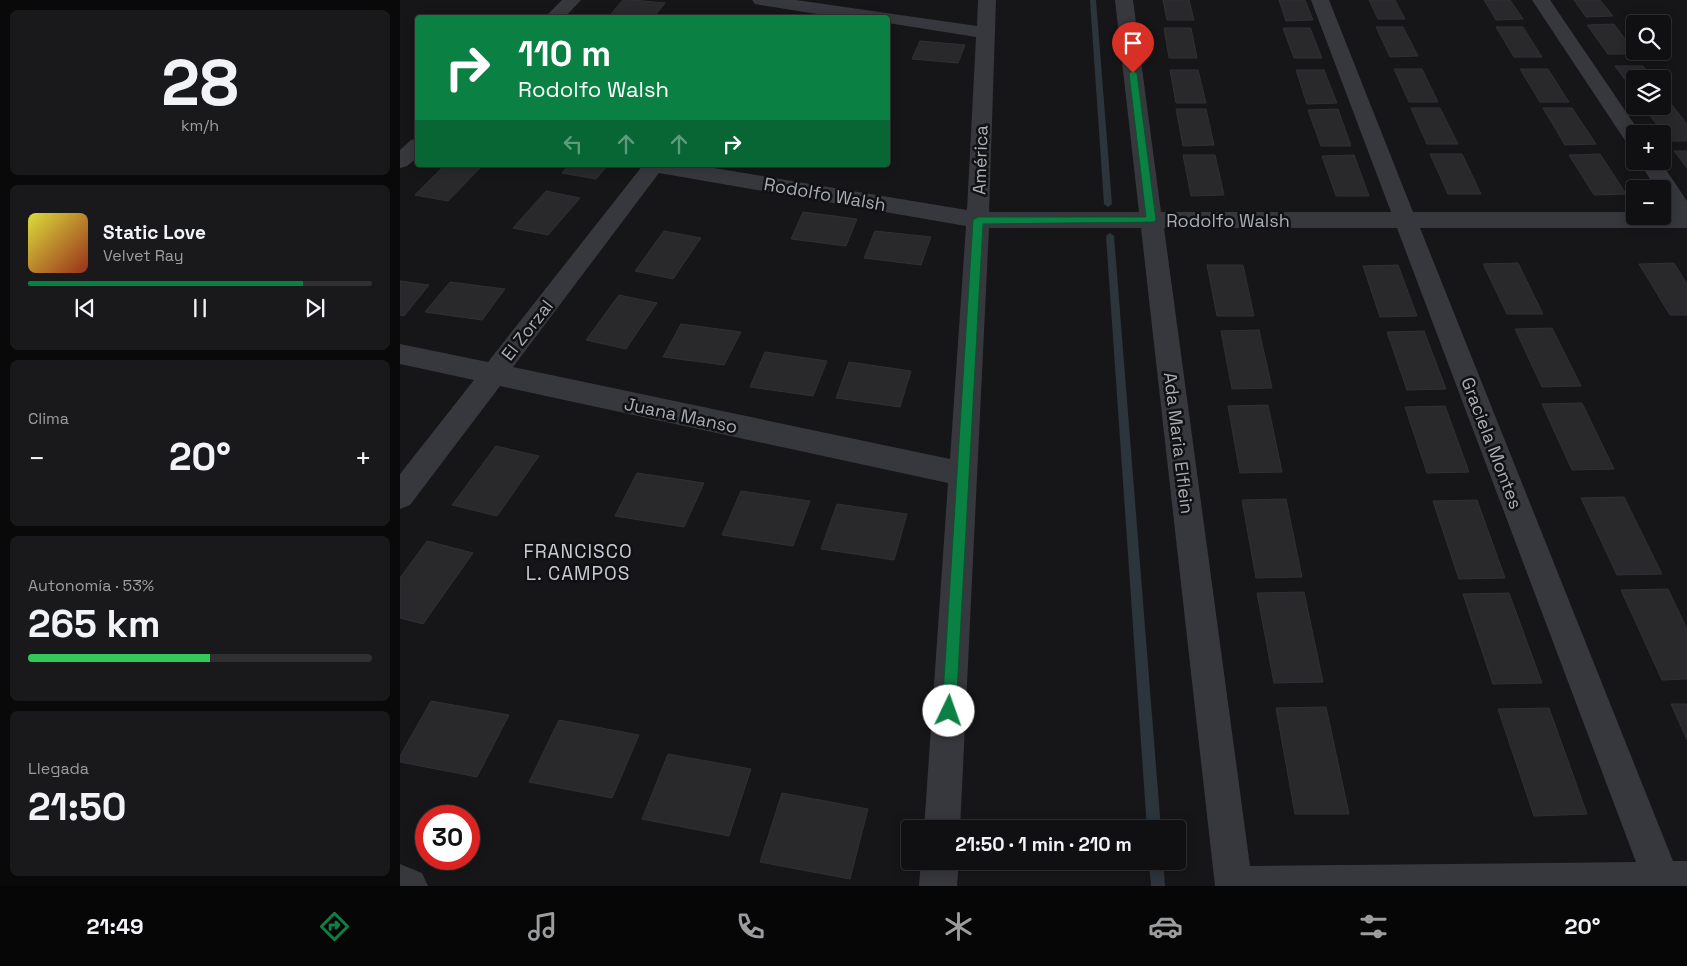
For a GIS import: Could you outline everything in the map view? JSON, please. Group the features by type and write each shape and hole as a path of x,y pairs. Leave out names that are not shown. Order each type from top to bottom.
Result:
{"street":[{"path":"556,15 572,0"},
{"path":"761,0 861,15"},
{"name":"América","path":"943,820 978,220 987,0"},
{"name":"Ada Maria Elflein","path":"1124,0 1234,886"},
{"name":"Graciela Montes","path":"1320,0 1671,882"},
{"path":"1541,0 1626,127"},
{"path":"770,15 779,3"},
{"path":"890,18 985,33"},
{"path":"400,161 415,148"},
{"name":"El Zorzal","path":"400,496 652,167"},
{"name":"Rodolfo Walsh","path":"666,167 978,220 1687,219"},
{"path":"1655,170 1687,219"},
{"name":"Juana Manso","path":"400,354 963,474"},
{"path":"938,886 939,870"},
{"path":"1234,886 1671,882"},
{"path":"400,883 409,886"}],"building":[{"path":"623,0 665,3 655,15 610,15"},
{"path":"1163,0 1189,0 1194,20 1167,20"},
{"path":"1279,0 1305,0 1313,20 1286,21"},
{"path":"1369,0 1395,0 1405,19 1378,19"},
{"path":"1484,0 1510,0 1523,19 1496,20"},
{"path":"1574,0 1600,0 1613,16 1586,17"},
{"path":"1614,24 1626,40 1626,54 1608,54 1587,25"},
{"path":"1376,27 1403,27 1418,56 1390,57"},
{"path":"1496,27 1523,27 1542,57 1514,57"},
{"path":"1164,28 1191,28 1197,58 1169,58"},
{"path":"1283,28 1310,28 1322,58 1294,58"},
{"path":"920,41 965,45 958,63 912,59"},
{"path":"1615,66 1643,66 1646,70 1626,70 1626,81"},
{"path":"1394,69 1422,69 1438,102 1409,102"},
{"path":"1520,69 1548,69 1569,102 1540,102"},
{"path":"1170,70 1198,70 1206,103 1176,103"},
{"path":"1296,70 1324,70 1337,103 1307,104"},
{"path":"1671,105 1687,124 1687,141 1671,141 1671,125 1657,125 1650,115 1671,115"},
{"path":"1411,108 1440,108 1458,144 1427,144"},
{"path":"1543,108 1572,108 1596,144 1565,145"},
{"path":"1176,109 1206,109 1214,145 1183,146"},
{"path":"1338,109 1351,146 1321,146 1308,110"},
{"path":"1674,151 1687,151 1687,168"},
{"path":"1430,154 1462,154 1481,194 1448,194"},
{"path":"1600,154 1626,194 1594,195 1569,155"},
{"path":"1183,155 1215,155 1224,195 1191,196"},
{"path":"1354,155 1369,196 1336,196 1322,156"},
{"path":"443,167 481,167 448,201 415,195"},
{"path":"567,167 606,167 596,179 562,173"},
{"path":"546,191 580,198 548,235 513,228"},
{"path":"803,212 857,219 846,246 791,239"},
{"path":"664,231 701,238 673,279 635,271"},
{"path":"875,231 931,237 921,265 864,258"},
{"path":"1518,263 1543,314 1507,314 1483,264"},
{"path":"1674,263 1687,284 1687,315 1670,315 1639,264"},
{"path":"1207,265 1243,265 1254,316 1217,316"},
{"path":"1398,265 1417,316 1380,317 1363,266"},
{"path":"400,281 429,285 404,316 400,315"},
{"path":"450,282 505,289 482,320 425,312"},
{"path":"619,295 657,303 626,349 586,340"},
{"path":"681,324 741,332 724,365 663,357"},
{"path":"1552,328 1581,386 1542,387 1515,329"},
{"path":"1259,330 1272,388 1232,389 1221,331"},
{"path":"1424,331 1446,389 1407,390 1387,332"},
{"path":"765,352 827,361 813,396 750,387"},
{"path":"849,362 911,371 900,407 836,398"},
{"path":"1582,403 1614,469 1572,470 1542,404"},
{"path":"1268,405 1282,472 1240,473 1228,406"},
{"path":"1445,406 1469,472 1427,473 1405,407"},
{"path":"496,446 539,456 497,516 452,505"},
{"path":"637,473 704,483 684,527 615,516"},
{"path":"741,491 810,501 793,546 722,535"},
{"path":"1624,497 1662,574 1617,575 1581,498"},
{"path":"1286,499 1302,577 1256,578 1242,500"},
{"path":"1477,500 1505,578 1459,579 1433,501"},
{"path":"837,504 907,514 894,560 821,549"},
{"path":"427,541 473,553 423,624 400,618 400,578"},
{"path":"1668,589 1687,629 1687,679 1662,680 1621,590"},
{"path":"1304,592 1323,682 1274,683 1257,593"},
{"path":"1509,593 1542,683 1493,684 1463,594"},
{"path":"431,701 509,715 477,777 400,762 400,756"},
{"path":"1671,704 1687,704 1687,740"},
{"path":"1326,707 1349,814 1295,814 1276,708"},
{"path":"1549,708 1587,814 1534,816 1498,709"},
{"path":"559,720 639,735 612,798 529,782"},
{"path":"668,754 751,769 729,836 642,819"},
{"path":"782,793 868,809 850,879 760,862"}],"waterway":[{"path":"1093,0 1108,204"},
{"path":"1110,236 1153,820"},
{"path":"1157,870 1158,886"}],"district":[{"name":"FRANCISCO L. CAMPOS","path":"578,562"}],"route":[{"path":"949,711 978,220 1151,220 1133,73"}]}
